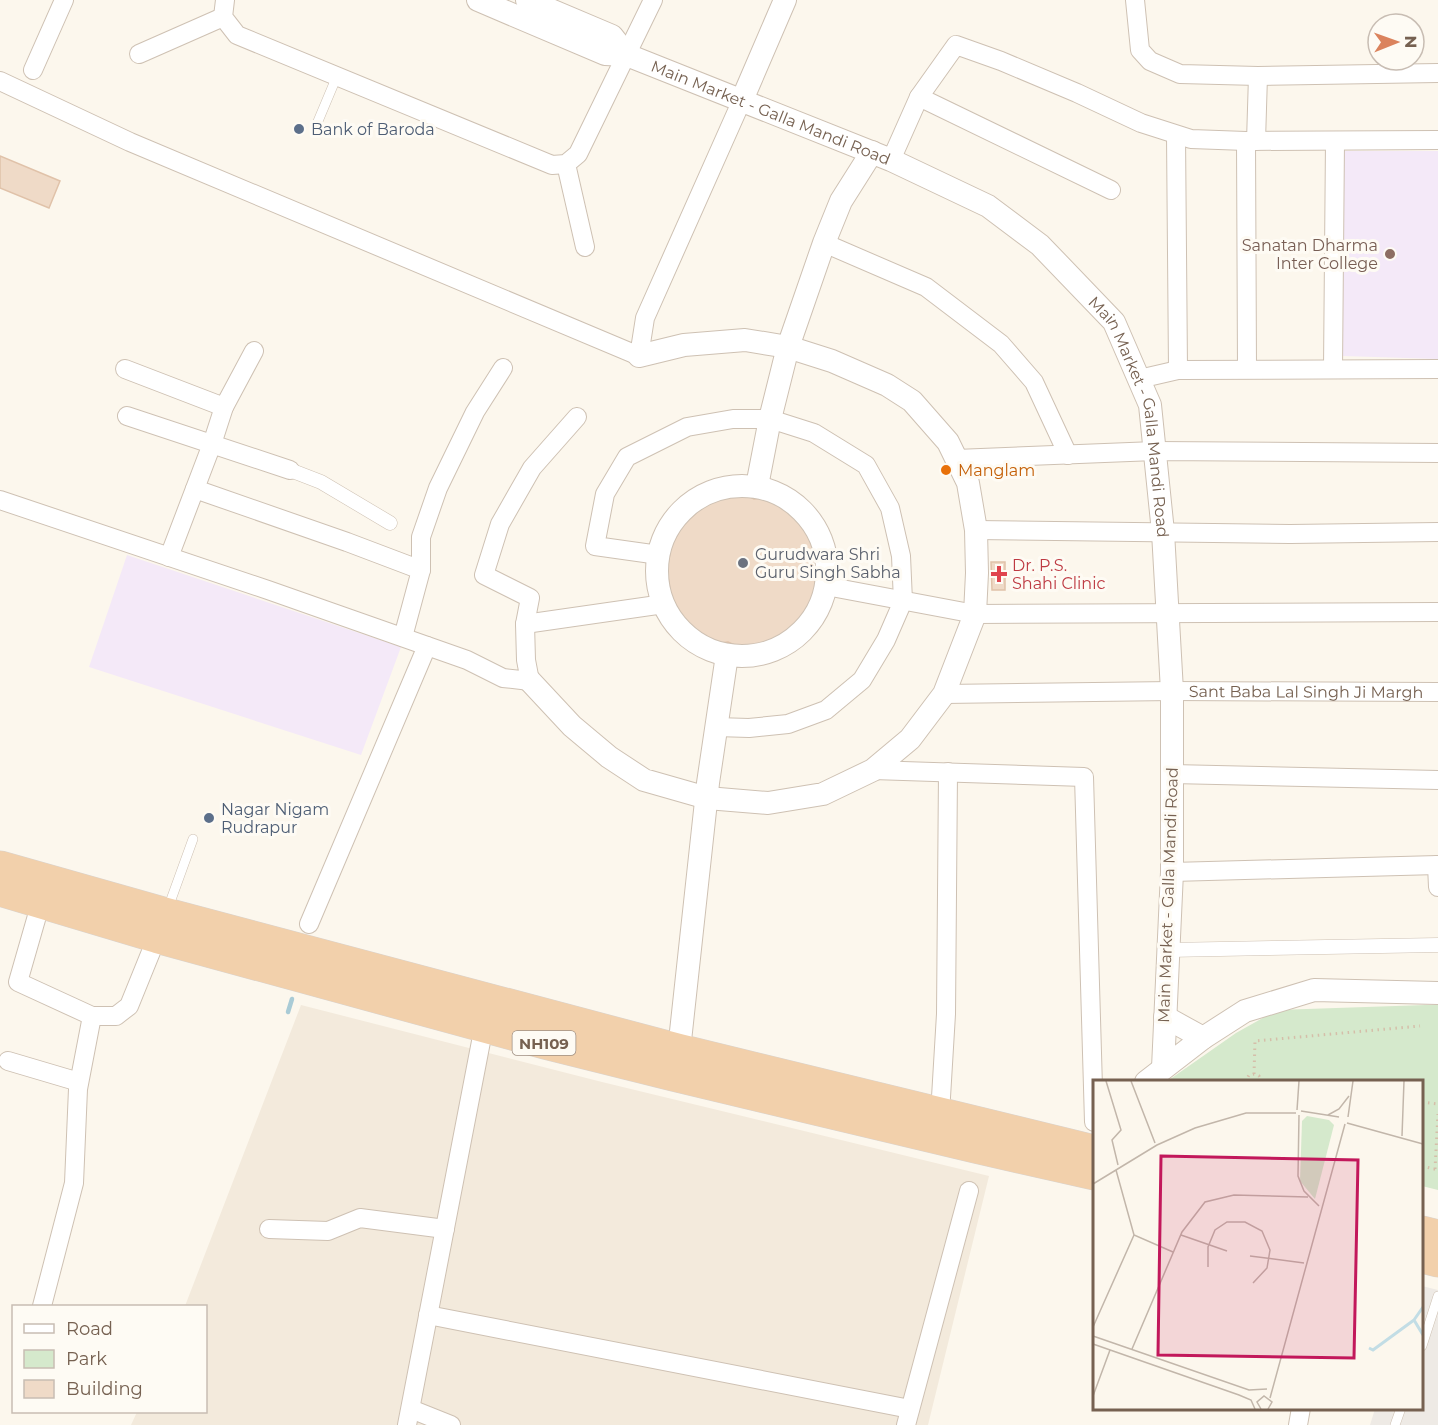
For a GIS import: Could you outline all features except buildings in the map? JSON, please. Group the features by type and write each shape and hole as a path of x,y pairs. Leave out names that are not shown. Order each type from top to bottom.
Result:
{"highway":[{"name":"NH109","path":"0,867 161,925 484,1026 550,1030"},
{"name":"NH109","path":"0,890 41,902 161,925 676,1062 963,1144 1093,1152"},
{"name":"NH109","path":"676,1062 940,1114 1093,1152"},
{"path":"1423,1232 1438,1236"},
{"path":"1423,1257 1438,1261"}],"street":[{"path":"33,70 64,0"},
{"name":"Main Market - Galla Mandi Road","path":"478,0 605,54 627,55 881,156 988,206 1041,245 1114,322 1150,405 1163,532 1172,691 1172,872 1165,1017 1154,1075"},
{"name":"Main Market - Galla Mandi Road","path":"527,0 612,36 627,55"},
{"path":"139,54 224,9 237,35 552,165 566,164 578,154 653,0"},
{"path":"639,356 645,318 785,0"},
{"path":"1135,0 1140,50 1150,61 1180,74 1258,76 1438,73"},
{"path":"757,486 770,419 788,347 841,201 881,156 956,45 1001,61 1141,123 1191,139 1438,140"},
{"path":"1247,369 1251,141 1258,76"},
{"path":"0,81 130,142 639,356 684,345 745,340 788,347 832,361 886,385 912,401 948,442 968,483 976,530 977,573 975,614 944,694 910,739 873,770 823,794 768,803 706,798 644,780 609,757 572,726 530,681 526,660 525,624 530,598 484,575 500,524 532,468 577,417"},
{"path":"919,97 1111,190"},
{"path":"1176,135 1178,370"},
{"path":"1333,369 1335,141"},
{"path":"566,164 585,246"},
{"path":"824,243 926,287 1001,344 1034,382 1068,455"},
{"path":"169,557 224,407 254,351"},
{"path":"403,637 420,570 421,537 438,488 474,412 503,368"},
{"path":"125,369 224,407"},
{"path":"1138,379 1178,370 1438,369"},
{"path":"127,416 321,482 390,523"},
{"path":"659,555 595,546 605,494 627,458 687,428 733,418 770,419 814,433 866,465 890,508 902,556 903,601 886,640 862,680 826,710 788,724 748,728 716,727"},
{"path":"956,459 1155,451 1438,453"},
{"path":"728,486 757,486 783,495 804,511 819,533 827,559 826,586 818,611 801,633 771,651 753,656 727,655 699,645 676,625 662,600 657,570 659,555 662,541 677,515 700,496 728,486"},
{"path":"195,489 420,570"},
{"path":"0,500 403,637 467,660 503,678 530,681"},
{"path":"976,530 1290,534 1438,532"},
{"path":"826,586 975,614 1438,612"},
{"path":"525,624 664,604"},
{"path":"309,924 427,646"},
{"path":"676,1062 706,798 727,655"},
{"name":"Sant Baba Lal Singh Ji Margh","path":"944,694 1172,691 1438,692"},
{"path":"873,770 1084,777 1093,1152"},
{"path":"940,1114 946,1014 948,772"},
{"path":"1172,774 1438,780"},
{"path":"1172,872 1438,865 1438,887"},
{"path":"41,902 18,982 92,1016 116,1016 129,1006 161,925"},
{"path":"1168,950 1438,945"},
{"path":"1154,1075 1203,1038 1245,1011 1314,990 1438,993"},
{"path":"42,1305 74,1183 79,1082 92,1016"},
{"path":"1165,1017 1203,1038"},
{"path":"451,1425 409,1417 484,1026"},
{"path":"8,1061 79,1082"},
{"path":"429,1315 908,1417 969,1191"},
{"path":"269,1228 328,1231 360,1218 445,1229"},
{"path":"1298,1425 1301,1410"}],"lane":[{"path":"316,126 337,76"},
{"path":"161,925 193,839"},
{"path":"1423,1343 1438,1296"},
{"path":"1395,1425 1400,1410"}],"path":[{"path":"1254,1074 1254,1041 1420,1026"},
{"path":"1246,1080 1249,1075 1254,1074 1261,1080"},
{"path":"1423,1102 1438,1104"},
{"path":"1437,1170 1438,1114"}],"shaded area":[{"name":"Sanatan Dharma Inter College","path":"1342,151 1438,151 1438,359 1343,356"},
{"path":"127,555 401,647 361,755 89,667"},
{"path":"301,1005 602,1082 989,1176 928,1425 131,1425 137,1413 207,1413 207,1305 185,1305"},
{"path":"1423,1286 1438,1290 1438,1425 1370,1425 1375,1410 1423,1410"}],"green space":[{"path":"1438,1005 1438,1190 1423,1186 1423,1080 1169,1080 1236,1033 1277,1010"}],"waterway":[{"path":"288,1012 292,999"}],"place":[{"name":"Bank of Baroda","path":"299,129"},
{"name":"Sanatan Dharma Inter College","path":"1390,254"},
{"name":"Manglam","path":"946,470"},
{"name":"Gurudwara Shri Guru Singh Sabha","path":"743,563"},
{"name":"Dr. P.S. Shahi Clinic","path":"999,574"},
{"name":"Nagar Nigam Rudrapur","path":"209,818"}]}
